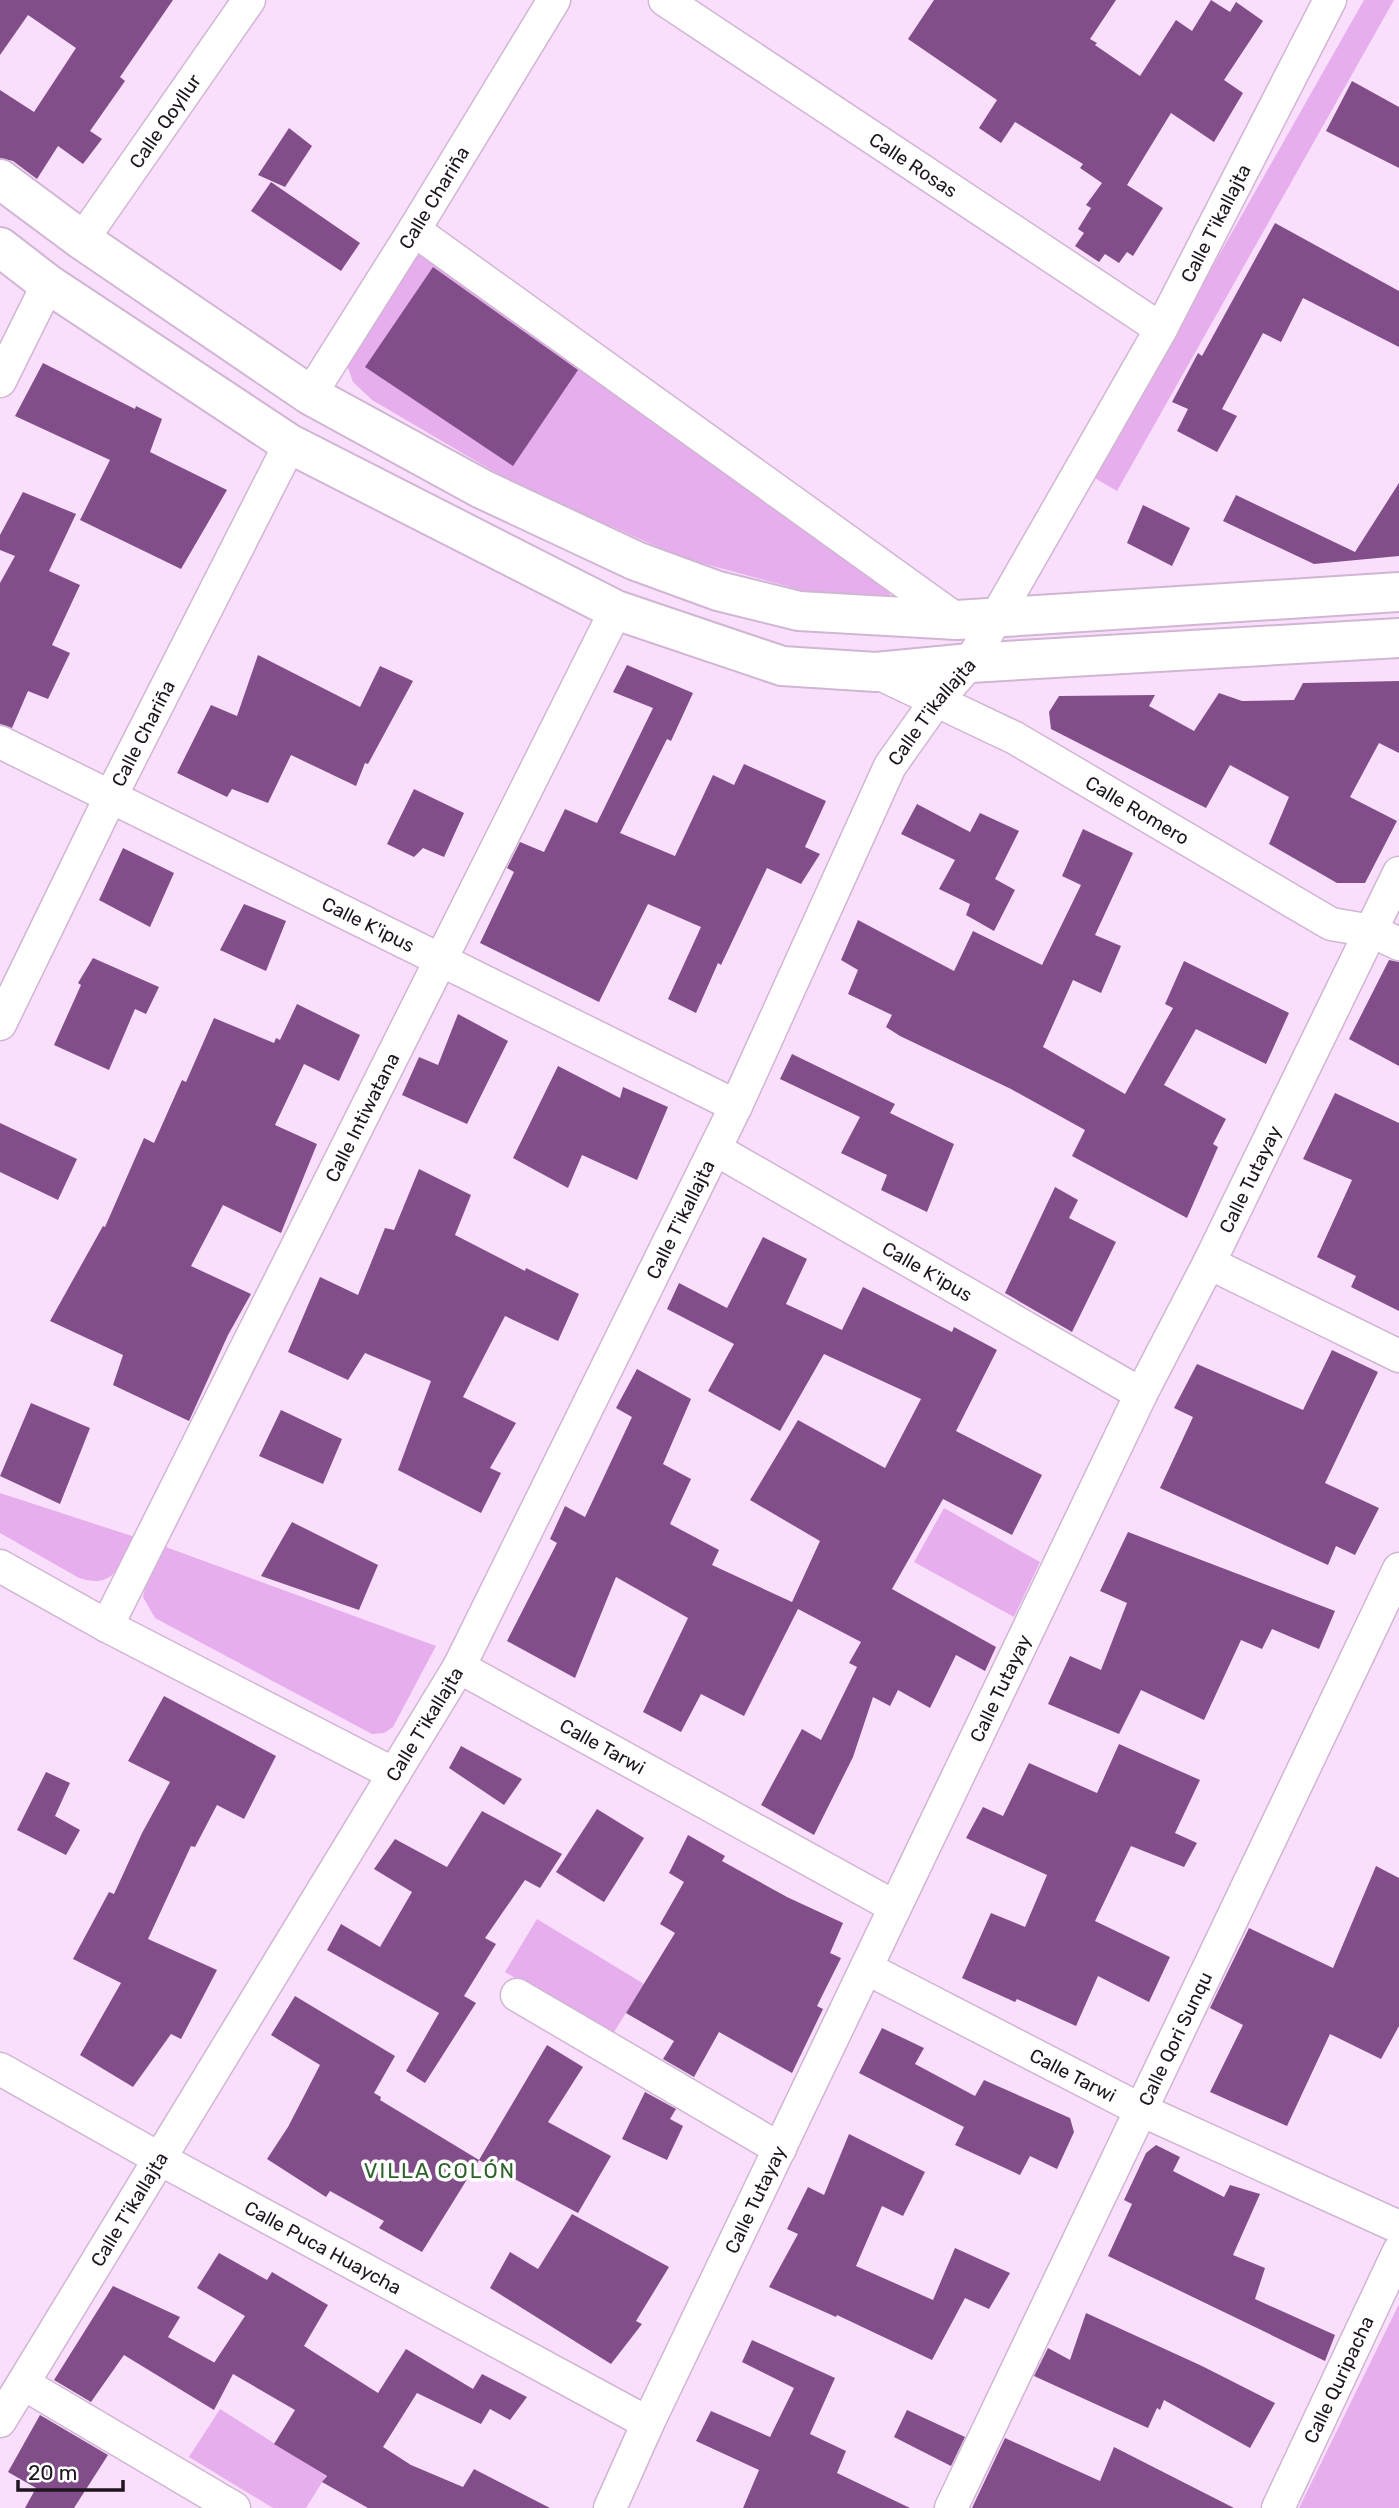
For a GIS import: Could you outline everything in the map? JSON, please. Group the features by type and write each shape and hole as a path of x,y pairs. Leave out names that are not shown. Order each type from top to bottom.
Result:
{"main road":[{"path":"0,179 82,240 310,395 482,489 636,561 718,591 799,611 975,619 1399,592"},
{"path":"0,247 48,284 289,444 615,610 782,666 876,672 970,663 1399,638"}],"street":[{"name":"Calle Qoyllur","path":"82,240 249,0"},
{"name":"Calle Chariña","path":"310,395 554,0"},
{"name":"Calle Rosas","path":"665,0 1161,328"},
{"name":"Calle T'ikallajta","path":"0,2421 459,1667 736,1106 890,766 936,701 970,663 975,619 1161,328 1320,4"},
{"path":"414,230 975,619"},
{"path":"0,381 48,284"},
{"name":"Calle Chariña","path":"0,1024 110,798 289,444"},
{"name":"Calle Intiwatana","path":"107,1626 615,610"},
{"name":"Calle Romero","path":"876,672 1015,738 1331,924 1385,937"},
{"name":"Calle K'ipus","path":"0,742 736,1106"},
{"name":"Calle Tutayay","path":"610,2508 648,2423 1140,1394 1385,937 1399,873"},
{"name":"Calle K'ipus","path":"715,1149 1140,1394"},
{"path":"1209,1263 1399,1356"},
{"path":"0,1566 107,1626 394,1774"},
{"name":"Calle Qori Sunqu","path":"951,2508 1399,1569"},
{"name":"Calle Tarwi","path":"459,1667 895,1907"},
{"name":"Calle Tarwi","path":"866,1968 1141,2110 1399,2227"},
{"path":"517,1995 780,2149"},
{"name":"Calle Puca Huaycha","path":"0,2068 160,2159 648,2423"},
{"name":"Calle Quripacha","path":"1278,2508 1399,2251"},
{"path":"24,2384 234,2508"}],"shaded area":[{"path":"1364,0 1394,0 1117,491 1093,477"},
{"path":"426,255 435,264 582,363 893,589 888,598 816,594 683,558 515,484 372,400 353,382 347,365 409,260"},
{"path":"0,1493 135,1537 120,1565 109,1577 91,1581 79,1578 0,1533"},
{"path":"944,1508 1040,1562 1014,1617 914,1562"},
{"path":"163,1546 436,1646 393,1727 384,1733 372,1734 155,1618 143,1597 147,1579"},
{"path":"537,1919 644,1984 611,2037 505,1972"},
{"path":"1399,2304 1399,2508 1299,2508"},
{"path":"220,2409 326,2476 306,2508 273,2508 189,2457"}],"building":[{"path":"0,0 173,0 120,77 125,81 90,131 102,139 83,164 58,146 37,179 13,161 0,158 0,90 34,112 76,48 28,15 0,55"},
{"path":"934,0 1116,0 1090,39 1140,76 1176,20 1192,31 1211,0 1230,12 1236,2 1263,21 1224,80 1243,93 1214,142 1171,113 1127,185 1163,208 1133,256 1127,252 1119,263 1105,254 1099,262 1075,246 1084,233 1078,229 1091,208 1086,205 1102,183 1080,168 1083,164 1015,122 1001,143 979,128 997,100 908,39"},
{"path":"1352,81 1399,107 1399,168 1326,131"},
{"path":"289,128 312,146 285,187 258,175"},
{"path":"271,182 360,243 341,271 251,211"},
{"path":"1275,223 1399,291 1399,347 1303,298 1281,342 1263,333 1222,409 1237,416 1217,452 1177,431 1188,409 1172,402 1198,353 1202,356"},
{"path":"433,267 578,370 513,466 365,367"},
{"path":"43,363 135,409 136,406 162,419 150,452 227,490 181,569 80,520 110,460 15,416"},
{"path":"1399,483 1399,556 1314,564 1223,521 1236,495 1355,552"},
{"path":"23,492 76,514 49,571 80,585 52,645 70,653 48,699 28,691 12,728 0,724 0,583 15,556 0,550 0,535"},
{"path":"1143,505 1190,528 1172,566 1127,543"},
{"path":"258,655 360,707 380,666 413,681 368,764 365,763 356,786 291,755 268,803 232,789 227,797 177,773 211,705 237,716"},
{"path":"627,665 693,693 671,741 667,739 620,833 675,856 713,775 734,785 744,764 826,801 805,847 820,854 801,884 767,868 721,965 718,963 696,1013 668,999 701,927 648,904 599,1002 480,943 514,872 507,868 520,842 544,852 565,809 597,823 653,708 613,692"},
{"path":"1399,681 1399,753 1379,743 1350,797 1397,821 1365,883 1337,883 1269,844 1289,797 1230,765 1206,808 1051,729 1049,712 1059,696 1155,695 1149,706 1194,731 1219,693 1242,701 1294,700 1303,683"},
{"path":"414,789 464,813 444,857 423,848 414,857 387,844"},
{"path":"917,804 970,832 980,813 1019,831 995,879 1015,890 994,931 966,915 970,904 939,889 955,860 901,834"},
{"path":"1083,829 1133,853 1095,935 1121,946 1101,993 1073,980 1043,1047 1125,1094 1173,1008 1165,1004 1184,961 1289,1013 1266,1064 1196,1029 1164,1085 1226,1119 1213,1144 1218,1147 1187,1218 1072,1156 1085,1130 1011,1089 900,1036 886,1027 892,1015 848,994 858,970 841,960 858,920 954,971 973,931 1042,965 1081,885 1062,876"},
{"path":"123,848 174,873 150,927 99,900"},
{"path":"244,904 286,921 266,971 220,950"},
{"path":"93,958 159,987 146,1014 135,1009 109,1070 54,1045 81,985 78,983"},
{"path":"1389,960 1399,962 1399,1066 1349,1039"},
{"path":"297,1004 360,1035 339,1081 304,1064 275,1125 317,1144 281,1233 223,1205 191,1266 251,1294 228,1335 189,1421 113,1385 123,1355 50,1321 103,1226 105,1227 144,1138 154,1143 182,1080 186,1082 214,1018 274,1043 276,1038 280,1040"},
{"path":"458,1014 508,1041 467,1124 402,1095 419,1057 438,1065"},
{"path":"792,1054 895,1104 890,1113 954,1144 927,1212 881,1190 887,1175 841,1153 860,1117 780,1079"},
{"path":"558,1066 620,1098 623,1087 668,1107 637,1180 582,1155 568,1188 513,1158"},
{"path":"1335,1093 1399,1123 1399,1311 1351,1287 1356,1276 1317,1257 1352,1180 1303,1159"},
{"path":"0,1123 77,1159 58,1200 0,1172"},
{"path":"419,1169 471,1195 455,1235 525,1271 526,1268 579,1294 558,1341 505,1316 463,1397 516,1423 490,1468 501,1473 481,1513 398,1470 431,1381 365,1353 348,1380 288,1352 320,1277 358,1295 385,1228 394,1230"},
{"path":"1055,1187 1078,1200 1069,1218 1116,1242 1072,1332 1005,1293"},
{"path":"763,1237 807,1259 786,1304 842,1330 863,1287 952,1332 954,1327 997,1350 956,1431 1042,1475 1012,1535 943,1499 892,1589 996,1647 985,1671 956,1655 930,1708 898,1690 890,1706 873,1697 853,1757 814,1835 761,1805 802,1729 821,1740 857,1667 849,1663 861,1642 798,1609 744,1716 701,1694 681,1732 643,1712 688,1618 616,1577 575,1678 507,1641 557,1543 550,1539 565,1506 585,1517 632,1417 616,1408 637,1369 691,1399 663,1464 691,1479 670,1524 719,1550 712,1565 792,1602 820,1541 750,1500 798,1420 885,1468 921,1399 824,1354 780,1431 708,1391 734,1344 667,1309 679,1283 727,1308"},
{"path":"1332,1350 1378,1372 1325,1483 1379,1508 1355,1555 1336,1546 1328,1565 1160,1488 1193,1417 1174,1408 1197,1364 1303,1410"},
{"path":"31,1403 90,1428 60,1504 0,1476"},
{"path":"281,1410 342,1439 323,1484 259,1456"},
{"path":"292,1522 378,1565 359,1610 261,1576"},
{"path":"1128,1532 1335,1611 1319,1649 1272,1629 1262,1649 1241,1640 1204,1720 1141,1690 1119,1734 1048,1704 1070,1656 1101,1670 1127,1603 1100,1591"},
{"path":"164,1696 276,1756 244,1819 217,1805 195,1847 191,1846 148,1939 217,1970 181,2039 171,2034 133,2087 80,2055 121,1983 73,1959 109,1892 114,1894 142,1833 170,1782 128,1761"},
{"path":"1119,1744 1200,1780 1175,1833 1197,1843 1184,1867 1131,1846 1095,1921 1170,1957 1149,2002 1098,1976 1076,2026 962,1978 991,1913 1025,1927 1047,1875 966,1838 983,1807 1003,1816 1029,1763 1097,1793"},
{"path":"461,1746 522,1779 504,1805 449,1768"},
{"path":"46,1772 70,1783 55,1816 80,1830 66,1855 17,1830"},
{"path":"597,1809 644,1838 604,1902 556,1872"},
{"path":"482,1811 562,1854 540,1888 525,1880 485,1938 496,1944 464,1996 476,2003 425,2083 406,2071 439,2013 327,1950 341,1924 380,1947 412,1892 374,1869 395,1839 447,1867"},
{"path":"688,1835 725,1856 722,1861 787,1897 843,1923 830,1953 841,1958 817,2006 823,2009 792,2073 719,2032 694,2077 663,2059 674,2041 626,2013 675,1933 660,1924 684,1882 669,1873"},
{"path":"1376,1866 1399,1878 1399,2026 1381,2059 1330,2034 1287,2126 1210,2092 1243,2025 1210,2008 1249,1928 1333,1968"},
{"path":"295,1996 395,2056 374,2093 381,2097 380,2100 479,2160 422,2252 379,2228 384,2221 330,2191 326,2197 267,2159 288,2127 320,2065 271,2035"},
{"path":"882,2028 924,2048 915,2064 975,2096 984,2080 1070,2118 1074,2132 1057,2169 1030,2156 1020,2175 955,2145 964,2127 859,2073"},
{"path":"547,2045 583,2067 548,2122 611,2156 578,2213 479,2160"},
{"path":"645,2092 676,2109 670,2119 683,2126 667,2160 622,2139"},
{"path":"849,2134 925,2172 903,2216 882,2206 856,2266 933,2300 955,2248 1010,2273 989,2309 965,2298 932,2360 837,2315 836,2317 769,2287 798,2234 787,2229 808,2187 824,2195"},
{"path":"1156,2145 1180,2157 1173,2171 1224,2197 1230,2185 1260,2194 1233,2255 1265,2268 1255,2299 1335,2335 1325,2361 1108,2256 1132,2204 1124,2200 1146,2153"},
{"path":"572,2214 669,2267 636,2321 642,2324 611,2364 490,2288 510,2252 538,2269"},
{"path":"219,2253 267,2280 272,2272 328,2305 304,2346 378,2393 406,2349 473,2389 482,2374 527,2397 510,2420 490,2409 481,2424 417,2393 383,2447 411,2465 463,2487 474,2469 550,2508 368,2508 322,2482 327,2476 274,2444 295,2410 233,2374 214,2410 124,2355 91,2402 54,2380 113,2286 180,2317 168,2337 214,2363 245,2316 197,2288"},
{"path":"1086,2313 1275,2403 1250,2448 1164,2400 1160,2410 1157,2408 1148,2428 1034,2376 1048,2348 1070,2360"},
{"path":"752,2340 835,2378 810,2434 846,2451 837,2473 910,2508 743,2508 759,2470 696,2441 711,2411 770,2437 794,2388 742,2362"},
{"path":"907,2410 965,2437 951,2466 894,2437"},
{"path":"40,2415 108,2455 74,2508 25,2508 36,2488 8,2472"},
{"path":"1005,2438 1100,2481 1114,2447 1234,2508 972,2508"}],"district":[{"name":"VILLA COLÓN","path":"440,2171"}]}
